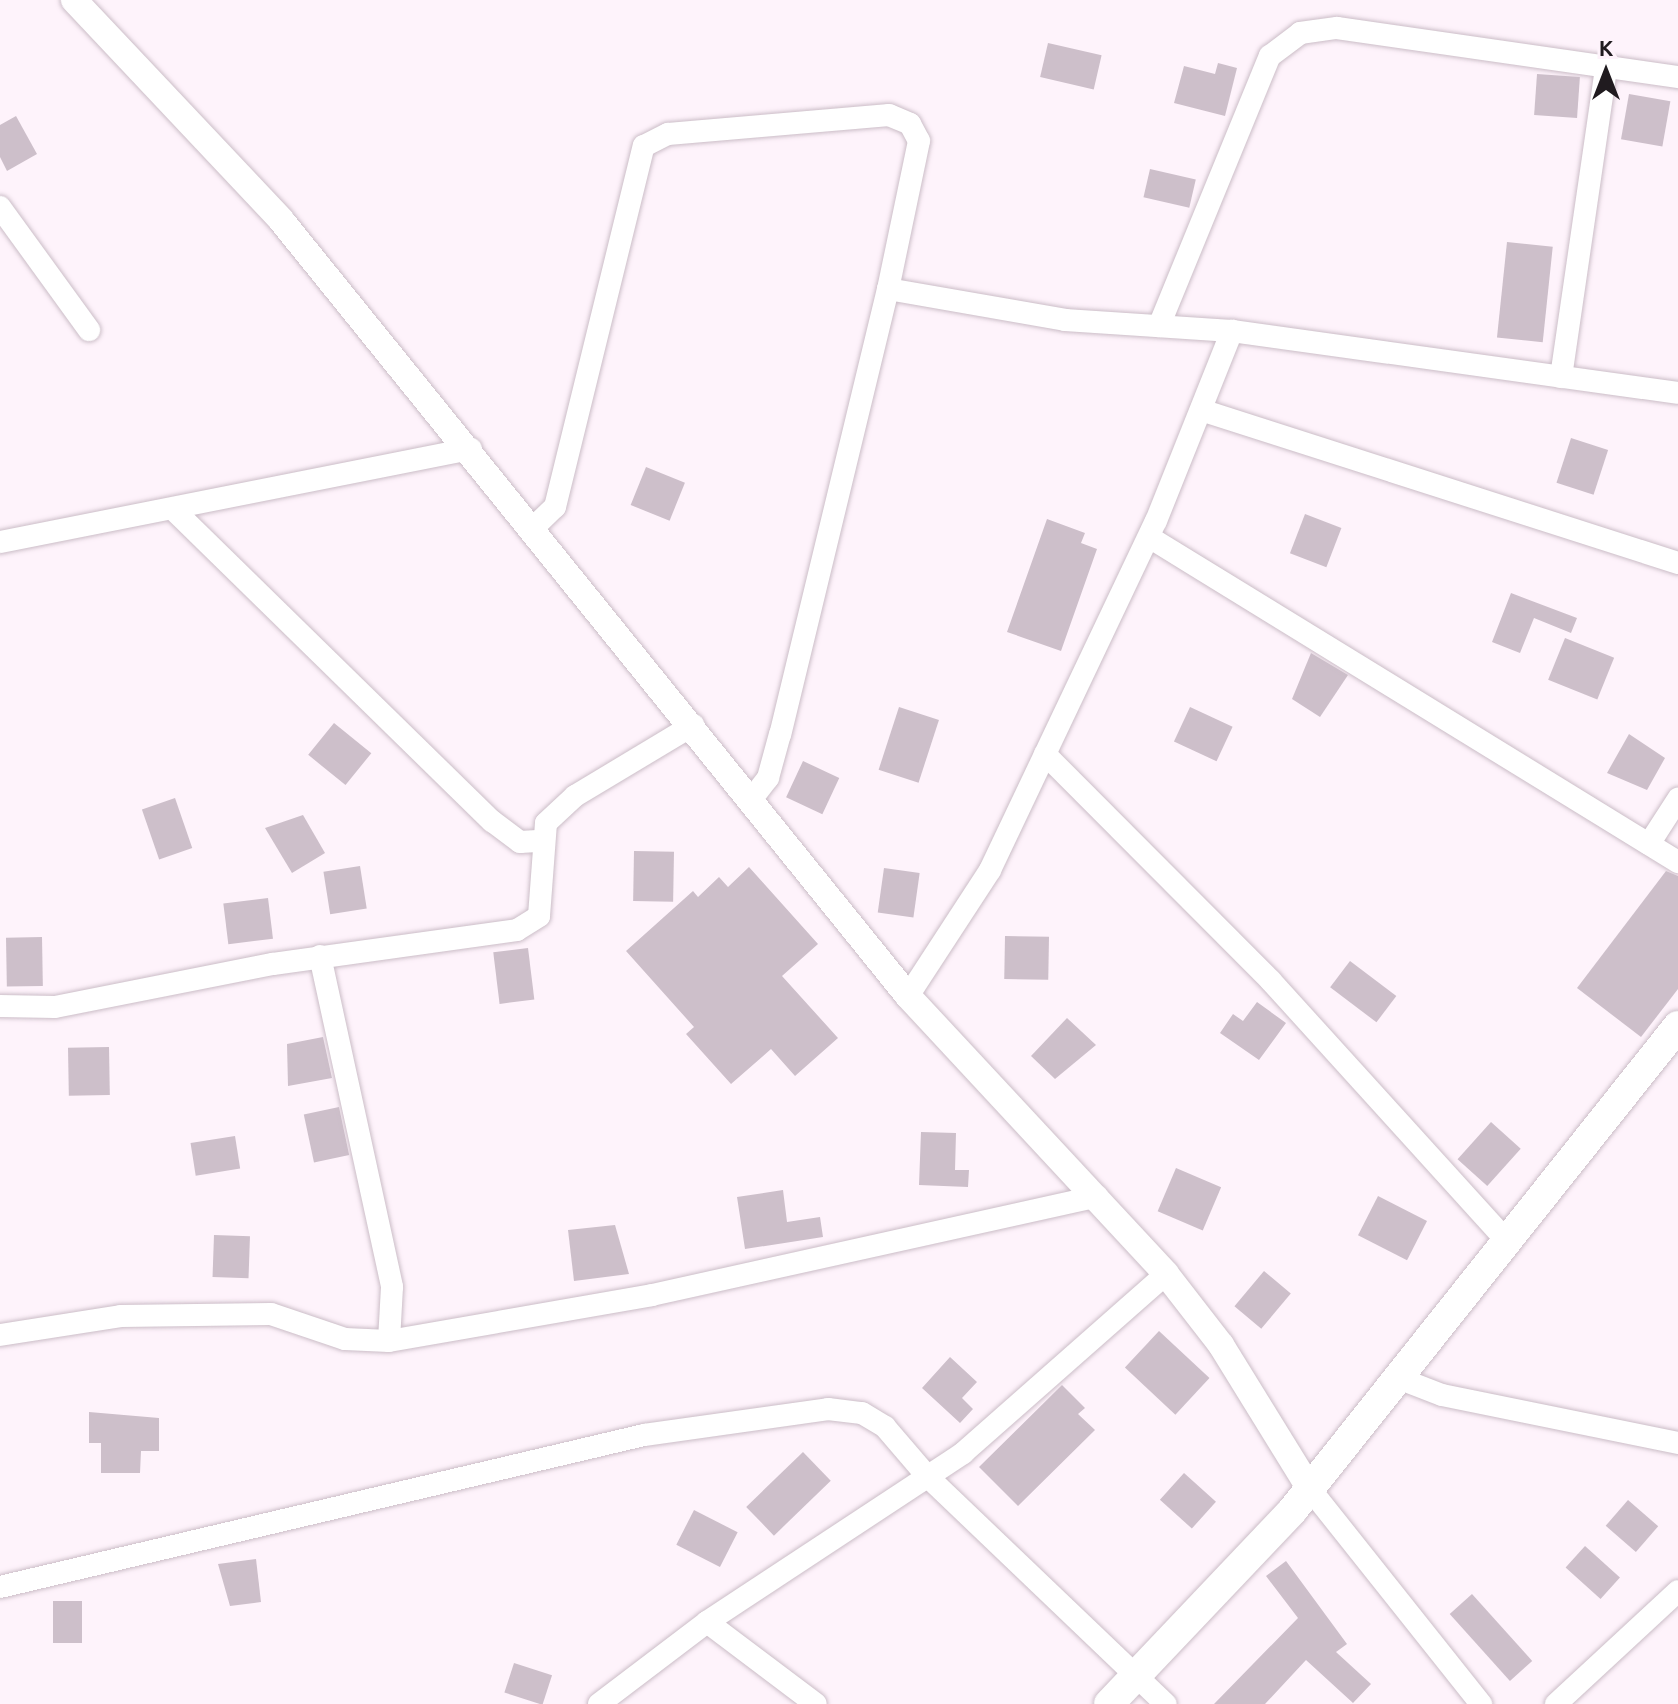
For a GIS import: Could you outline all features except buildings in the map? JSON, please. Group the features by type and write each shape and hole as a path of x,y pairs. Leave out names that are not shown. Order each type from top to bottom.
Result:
{"main road":[{"path":"1109,1704 1310,1489 1678,1026"}],"street":[{"path":"74,0 281,220 471,449 908,996 1097,1196 1166,1274 1221,1345 1310,1489 1481,1704"},
{"path":"1159,326 1270,56 1289,39 1337,28 1678,77"},
{"path":"1561,377 1606,69"},
{"path":"534,527 555,507 637,160 651,140 873,116 904,119 919,141 888,289 780,734 768,778 751,800"},
{"path":"0,207 89,330"},
{"path":"888,289 1065,320 1232,331 1678,393"},
{"path":"908,996 990,870 1149,537 1232,331"},
{"path":"1201,410 1678,563"},
{"path":"0,542 176,512 471,449"},
{"path":"176,512 492,821 520,842 542,841"},
{"path":"1149,537 1678,862"},
{"path":"0,1006 55,1007 320,956 517,930 539,916 542,841 546,823 575,796 693,725"},
{"path":"1045,754 1271,981 1507,1241"},
{"path":"1649,844 1678,799"},
{"path":"320,956 392,1287 389,1341"},
{"path":"0,1335 121,1316 271,1314 345,1339 389,1341 652,1295 1097,1196"},
{"path":"599,1704 707,1622 963,1453 1166,1274"},
{"path":"1398,1378 1442,1395 1678,1443"},
{"path":"0,1587 644,1435 828,1409 862,1413 885,1427 927,1476 1166,1704"},
{"path":"1556,1704 1678,1591"},
{"path":"707,1622 816,1704"}]}
